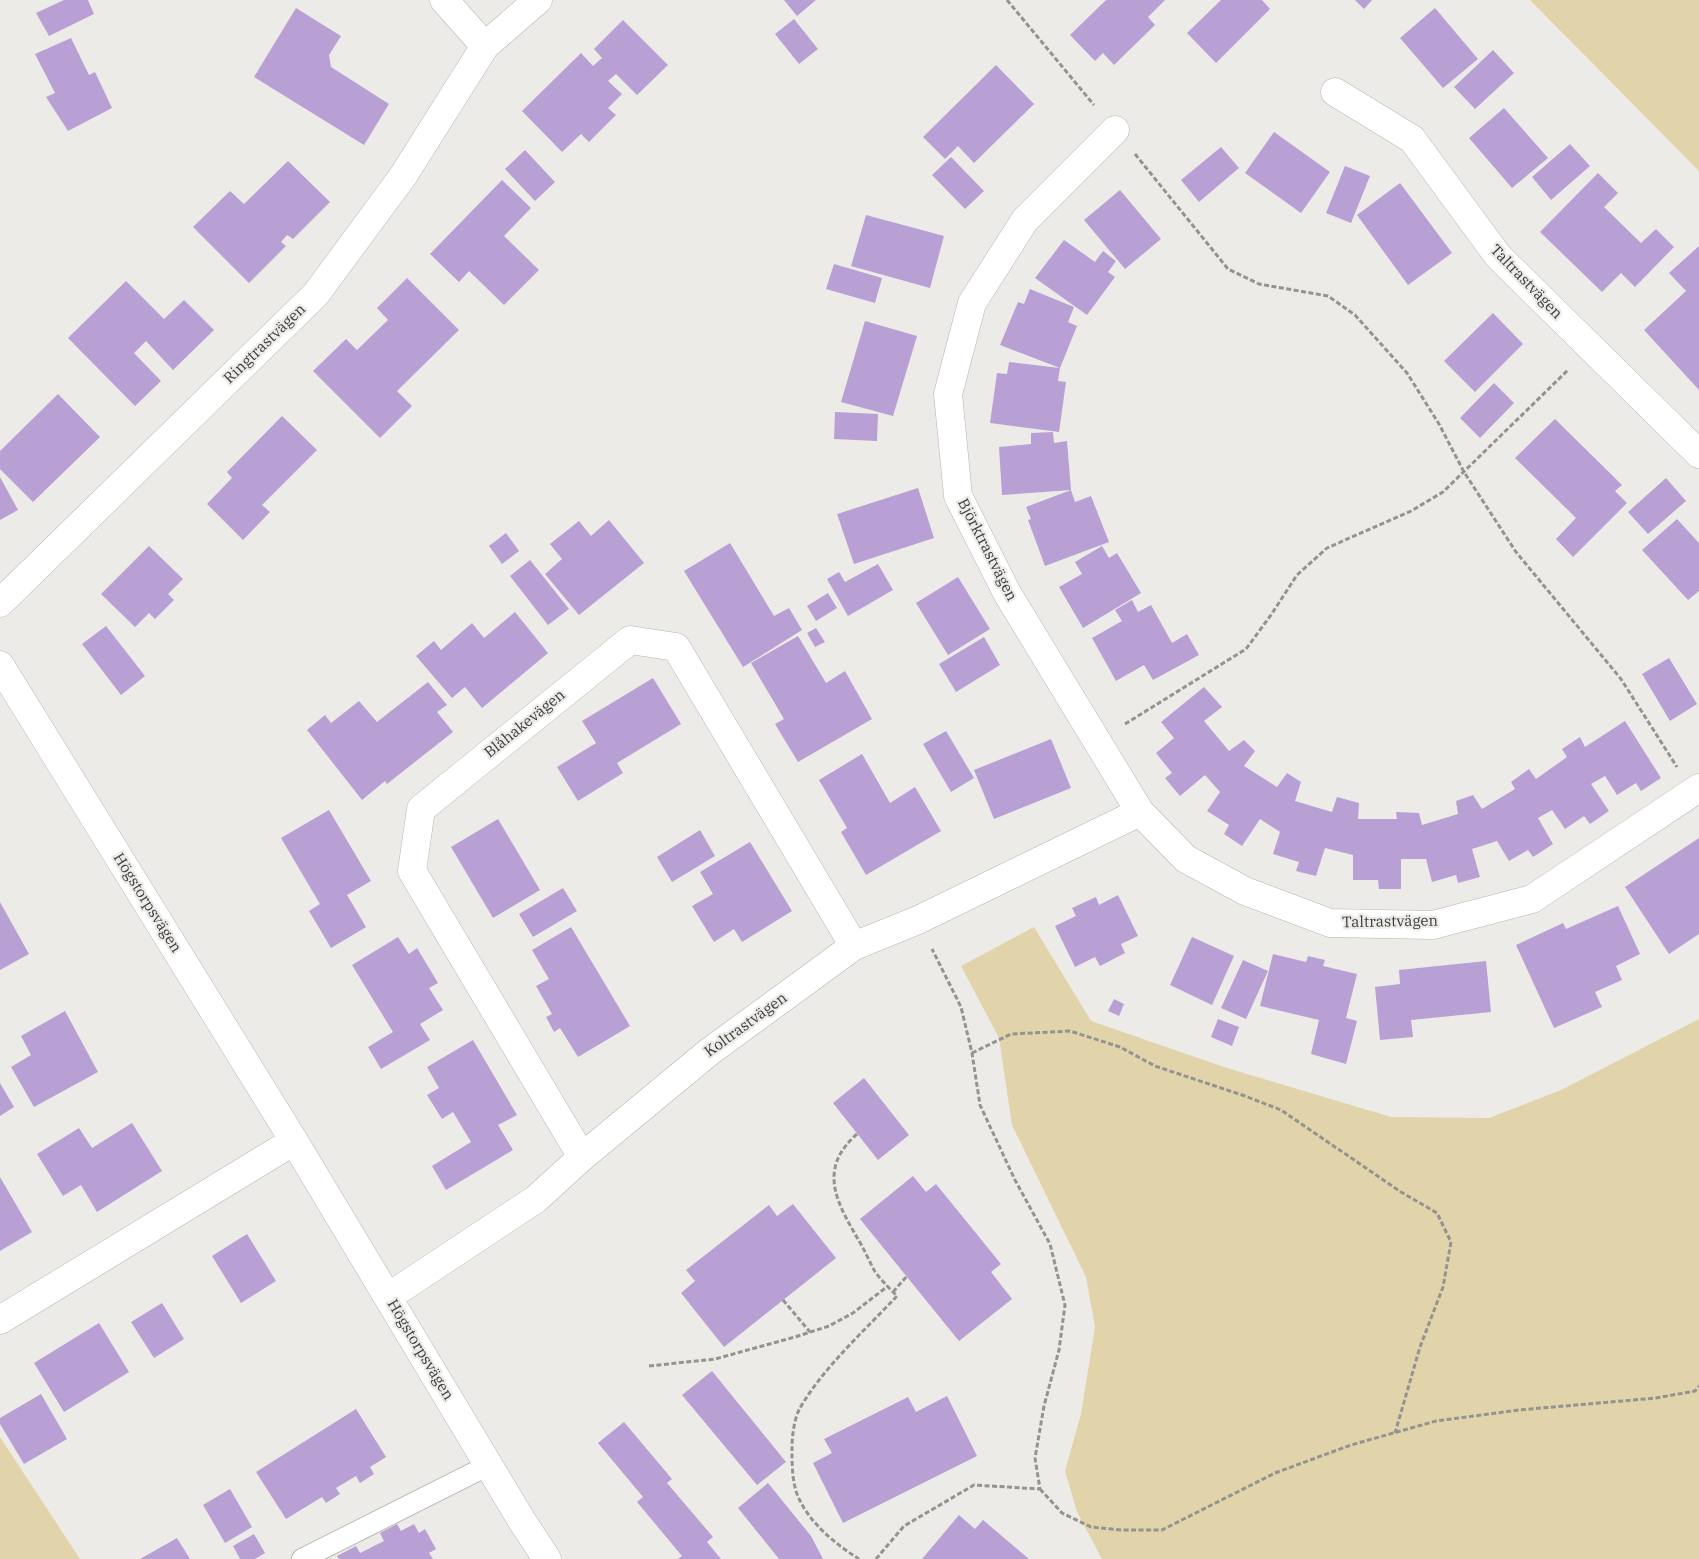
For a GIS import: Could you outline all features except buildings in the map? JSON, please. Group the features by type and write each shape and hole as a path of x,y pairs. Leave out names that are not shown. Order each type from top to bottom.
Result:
{"street":[{"path":"444,0 485,46"},
{"name":"Ringtrastvägen","path":"0,603 316,294 403,176 485,46 538,0"},
{"name":"Taltrastvägen","path":"1335,92 1412,139 1498,256 1699,454"},
{"name":"Björktrastvägen","path":"1115,130 1025,220 972,304 948,394 958,496 1008,593 1140,812"},
{"name":"Blåhakevägen","path":"582,1157 412,870 421,809 630,640 676,646 854,946"},
{"name":"Högstorpsvägen","path":"0,665 294,1141 522,1521 547,1559"},
{"name":"Taltrastvägen","path":"1140,812 1186,859 1245,891 1330,923 1433,925 1532,899 1696,790"},
{"name":"Koltrastvägen","path":"388,1297 536,1199 582,1157 709,1052 854,946 918,920 1140,812"},
{"path":"0,1320 294,1141"}],"lane":[{"path":"302,1559 489,1465"}],"path":[{"path":"1007,0 1228,269 1259,284 1328,296 1356,315 1407,373 1439,424 1464,472 1516,552 1621,679 1696,790"},
{"path":"1097,742 1246,649 1297,575 1328,548 1412,511 1443,492 1590,347"},
{"path":"918,920 961,1007 972,1053 980,1105 1015,1180 1050,1244 1065,1305 1060,1350 1044,1406 1035,1458 1040,1490 1062,1513 1091,1527 1121,1530 1162,1530 1276,1473 1351,1445 1436,1421 1519,1410 1656,1398 1695,1391 1699,1386"},
{"path":"972,1053 1011,1034 1070,1031 1120,1047 1155,1066 1281,1110 1402,1192 1437,1213 1451,1242 1443,1287 1420,1347 1395,1433"},
{"path":"857,1134 847,1142 835,1163 834,1183 839,1204 875,1271 897,1296 820,1378 799,1410 792,1436 792,1467 797,1494 809,1515 824,1533 844,1550 859,1559"},
{"path":"892,1292 907,1276"},
{"path":"649,1366 715,1360 829,1326 853,1313 888,1286"},
{"path":"783,1300 810,1332"},
{"path":"876,1559 904,1526 974,1485 1040,1490"}],"shaded area":[{"path":"1530,0 1699,0 1699,171"},
{"path":"1034,927 1091,1021 1227,1068 1391,1117 1489,1118 1561,1090 1699,1019 1699,1559 1102,1559 1077,1512 1065,1471 1081,1414 1095,1327 1086,1277 1012,1125 999,1038 961,966"},
{"path":"0,1437 80,1559 0,1559"}]}
